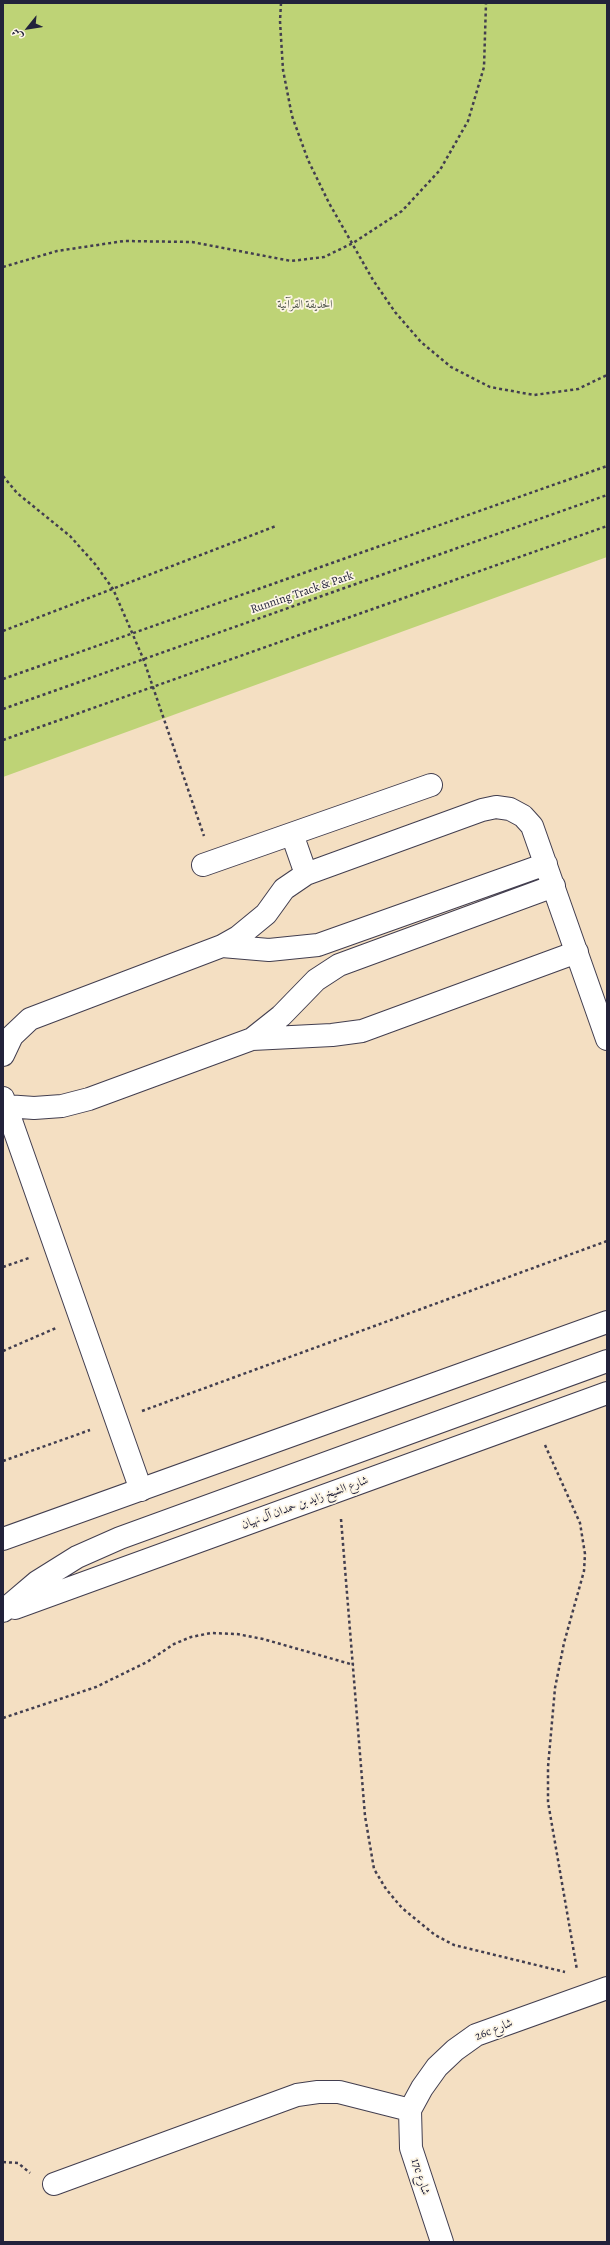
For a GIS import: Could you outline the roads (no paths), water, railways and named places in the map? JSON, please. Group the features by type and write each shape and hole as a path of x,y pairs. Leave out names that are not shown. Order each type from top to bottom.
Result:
{"main road":[{"path":"208,863 431,785"},
{"path":"3,1055 12,1036 30,1019 222,946 253,926 266,914 284,889 306,874 482,810 496,807 510,809 523,816 532,826 607,1039"},
{"path":"292,834 306,874"},
{"path":"222,946 269,950 318,945 546,864"},
{"path":"252,1039 281,1016 316,980 338,965 554,886"},
{"path":"5,1102 34,1108 62,1106 89,1099 252,1039 332,1035 362,1031 577,952"},
{"path":"5,1102 141,1490"},
{"path":"3,1539 607,1322"},
{"path":"3,1612 37,1582 77,1557 120,1538 607,1361"},
{"name":"شارع الشيخ زايد بن حمدان آل نهيان","path":"3,1612 607,1393"},
{"name":"26c شارع","path":"410,2110 436,2067 455,2050 476,2035 607,1988"},
{"path":"54,2184 297,2095 318,2092 339,2092 410,2110"},
{"name":"17c شارع","path":"410,2110 411,2148 442,2242"}],"park label":[{"name":"الحديقة القرآنية","path":"305,305"}]}
